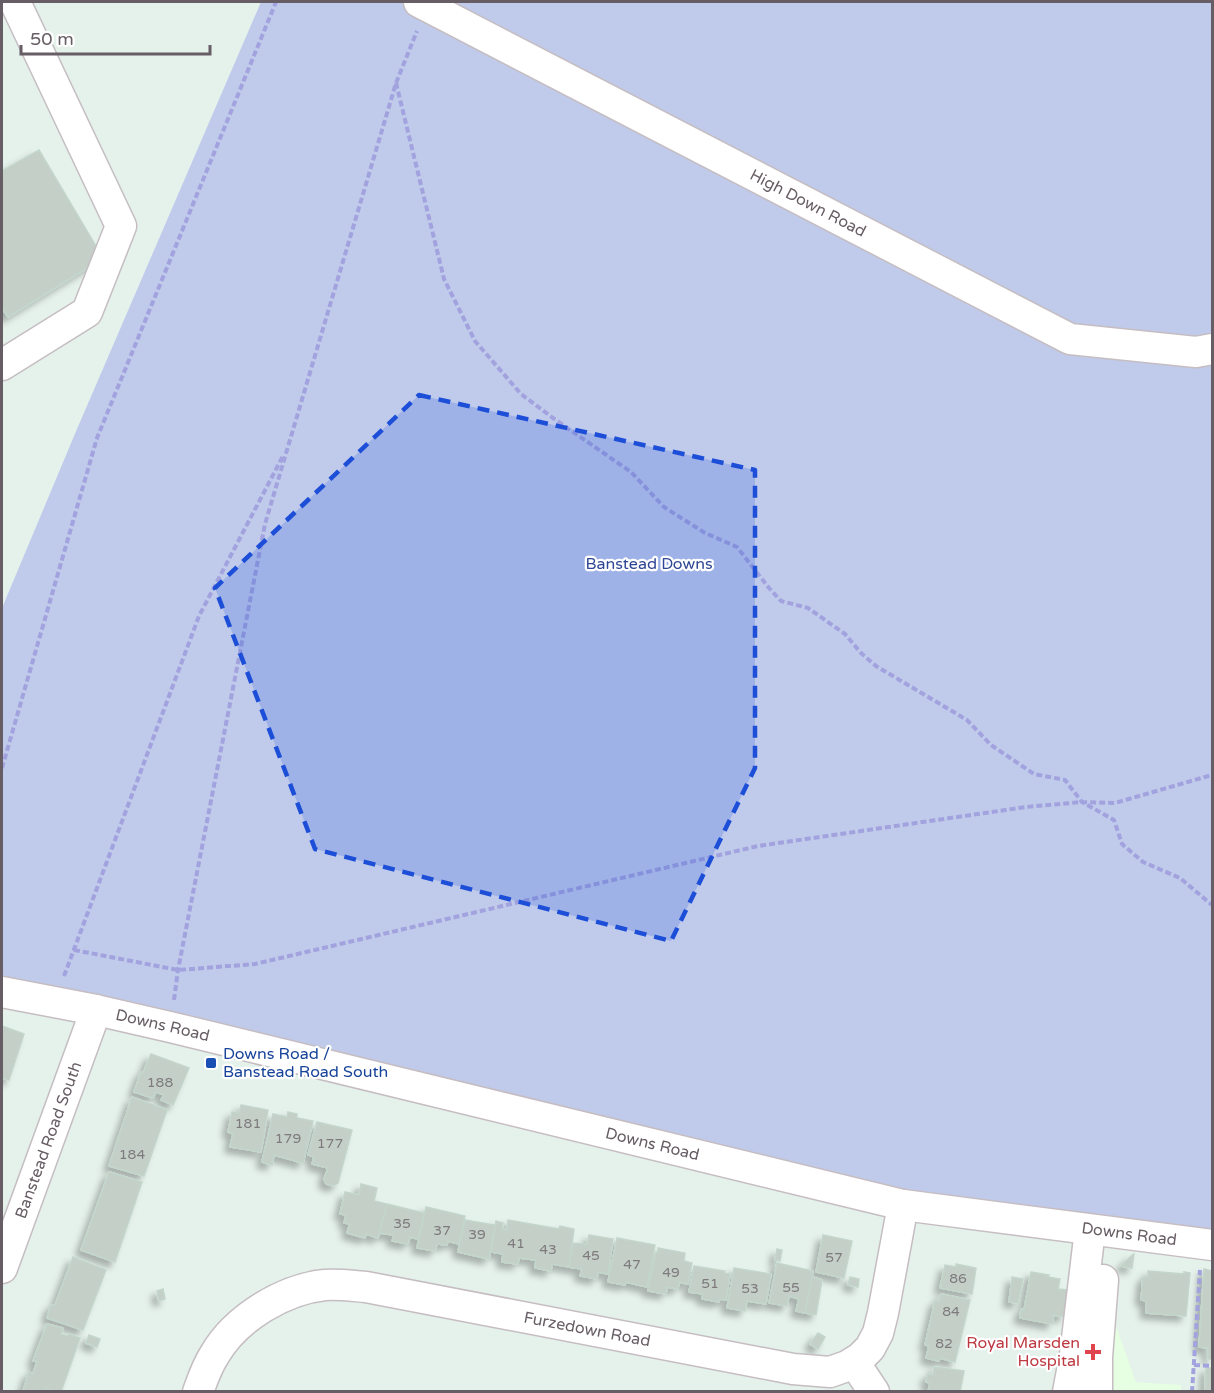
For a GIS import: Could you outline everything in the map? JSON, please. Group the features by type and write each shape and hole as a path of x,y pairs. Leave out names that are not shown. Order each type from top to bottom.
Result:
{"street":[{"path":"2,365 87,312 121,226 15,2"},
{"name":"High Down Road","path":"423,4 1070,339 1196,352 1212,349"},
{"name":"Downs Road","path":"2,992 170,1027 903,1205 1098,1238 1207,1245"},
{"name":"Banstead Road South","path":"2,1268 96,1010"},
{"name":"Furzedown Road","path":"198,1392 204,1373 216,1352 245,1320 283,1296 323,1285 366,1287 792,1369 830,1372 860,1358 870,1348 878,1333 892,1271 903,1205"},
{"path":"1068,1392 1098,1238"},
{"path":"1097,1392 1098,1238"},
{"path":"854,1362 874,1392"}],"path":[{"path":"2,768 97,438 276,2"},
{"path":"170,1027 178,970 266,524 396,83 423,4"},
{"path":"396,83 444,279 475,341 521,394 631,472 664,507 705,532 737,547 781,602 808,608 845,634 876,666 967,720 991,744 1034,774 1065,780 1082,802 1114,820 1122,844 1143,862 1180,878 1212,905"},
{"path":"54,1002 199,616 288,447"},
{"path":"74,951 178,970 255,964 758,846 1026,807 1082,802 1115,803 1212,775"},
{"path":"1192,1392 1207,1245"},
{"path":"1194,1365 1212,1366"}],"highlighted area":[{"path":"419,395 755,470 755,768 671,941 315,849 215,588"}],"shaded area":[{"name":"Royal Marsden Hospital","path":"1069,1321 1116,1326 1136,1382 1181,1385 1181,1392 1052,1392"}],"green space":[{"name":"Banstead Downs","path":"261,2 1212,2 1212,1230 903,1205 2,992 2,608"}],"building":[{"path":"39,150 103,258 8,317 2,308 2,171"},
{"path":"2,1026 24,1034 9,1080 2,1078"},
{"path":"151,1054 189,1068 173,1105 161,1100 164,1095 156,1092 153,1098 134,1092"},
{"path":"132,1097 167,1110 144,1176 109,1166"},
{"path":"241,1105 268,1110 261,1152 230,1147 233,1134 228,1132 232,1112 239,1113"},
{"path":"288,1112 297,1114 297,1118 313,1121 303,1163 274,1155 272,1165 262,1162 273,1114 287,1117"},
{"path":"317,1122 352,1130 338,1183 333,1186 326,1184 324,1179 328,1168 312,1164 314,1157 308,1155"},
{"path":"109,1172 142,1182 115,1262 81,1250"},
{"path":"361,1184 377,1188 374,1201 387,1204 378,1238 366,1234 365,1238 347,1233 350,1224 344,1223 346,1215 340,1214 345,1192 359,1195"},
{"path":"387,1204 424,1213 418,1239 410,1237 408,1244 392,1241 394,1235 379,1233"},
{"path":"426,1207 465,1216 459,1244 448,1241 447,1245 437,1244 435,1251 417,1248"},
{"path":"465,1220 495,1225 489,1259 458,1252"},
{"path":"508,1220 559,1229 560,1226 574,1229 569,1267 552,1264 551,1271 535,1268 536,1260 519,1258 518,1264 502,1262 503,1254 491,1252 496,1221 503,1223 502,1229 507,1230"},
{"path":"589,1235 613,1239 608,1274 598,1272 597,1279 580,1276 582,1269 569,1267 573,1243 587,1244"},
{"path":"823,1235 852,1241 844,1278 816,1272"},
{"path":"617,1238 655,1245 647,1287 626,1282 625,1285 608,1282"},
{"path":"658,1248 685,1253 684,1261 692,1263 688,1284 679,1282 678,1289 667,1287 666,1294 648,1291"},
{"path":"777,1249 782,1250 780,1261 775,1260"},
{"path":"1134,1254 1132,1268 1121,1266 1132,1255"},
{"path":"73,1257 106,1270 83,1330 47,1318 51,1305 55,1305"},
{"path":"777,1263 813,1271 805,1313 796,1311 799,1299 789,1296 787,1306 769,1303"},
{"path":"956,1264 976,1268 972,1294 940,1288 945,1265 956,1267"},
{"path":"694,1266 725,1271 724,1273 730,1274 726,1300 720,1299 719,1302 702,1299 703,1294 689,1292"},
{"path":"734,1268 771,1274 766,1304 747,1301 745,1311 727,1308"},
{"path":"1204,1269 1212,1271 1212,1359 1208,1359 1208,1348 1199,1347"},
{"path":"1148,1271 1190,1273 1186,1316 1146,1313 1146,1301 1141,1300 1143,1277 1148,1277"},
{"path":"1031,1272 1060,1279 1058,1289 1068,1290 1064,1317 1054,1315 1052,1324 1020,1318 1021,1309 1024,1310"},
{"path":"812,1277 822,1280 816,1315 805,1313"},
{"path":"850,1277 859,1279 858,1287 848,1285"},
{"path":"1012,1277 1023,1279 1018,1303 1009,1302"},
{"path":"163,1289 165,1299 159,1301 157,1291"},
{"path":"941,1294 970,1300 955,1362 940,1358 939,1361 926,1358 929,1346 925,1345 935,1301 939,1301"},
{"path":"47,1324 63,1328 61,1334 80,1338 61,1392 51,1392 45,1388 43,1392 23,1391 29,1372 33,1374 37,1361 33,1361"},
{"path":"818,1333 825,1337 818,1349 810,1344"},
{"path":"89,1335 100,1339 97,1347 86,1343"},
{"path":"934,1367 964,1371 960,1392 928,1392 930,1383 926,1382 928,1374 933,1375"},
{"path":"1206,1368 1212,1368 1212,1392 1205,1391"}],"place":[{"name":"Downs Road / Banstead Road South","path":"211,1063"},
{"name":"Royal Marsden Hospital","path":"1093,1352"}]}
